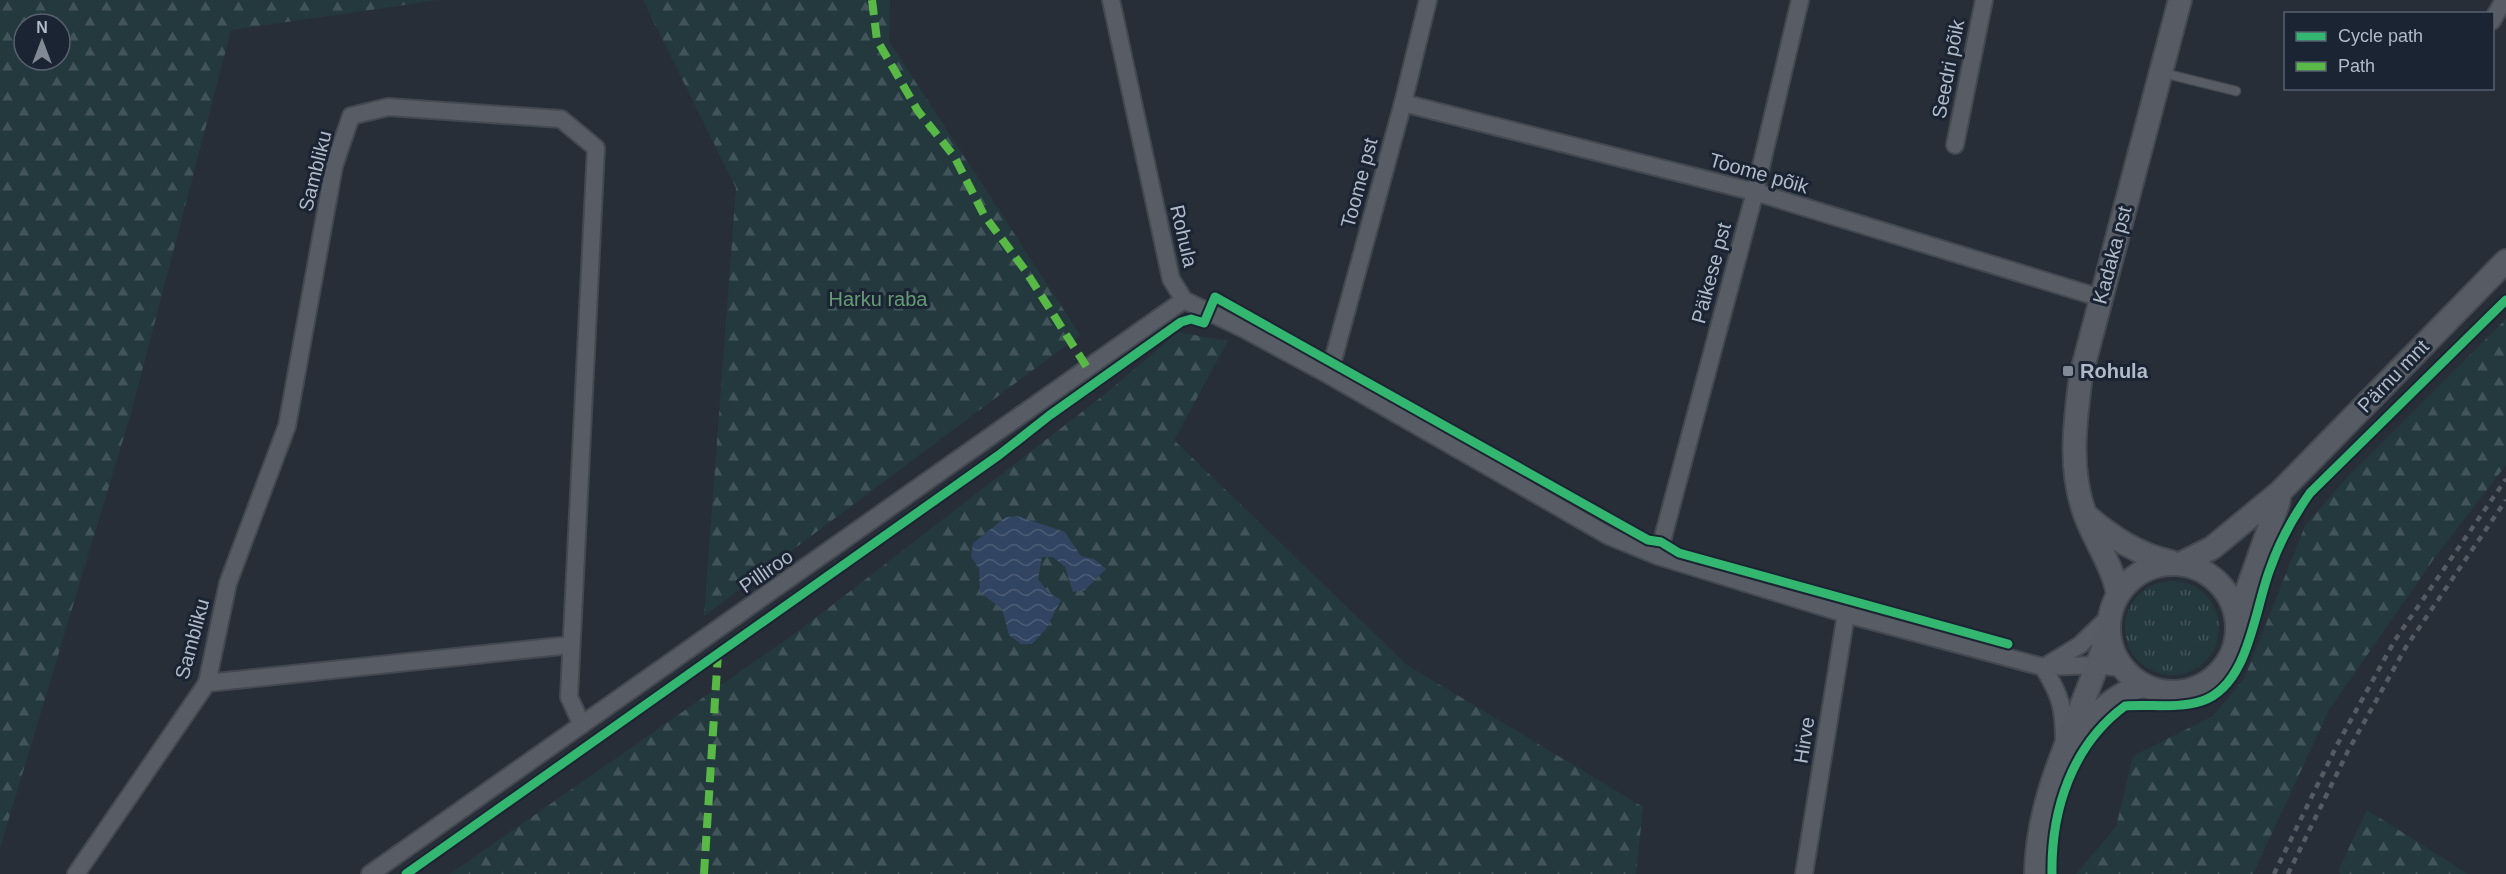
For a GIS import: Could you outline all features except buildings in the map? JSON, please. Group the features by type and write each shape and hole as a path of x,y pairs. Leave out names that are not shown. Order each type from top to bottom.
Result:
{"main road":[{"name":"Kadaka pst","path":"2118,594 2115,580 2085,514 2074,470 2073,443 2081,375 2180,0"},
{"name":"Pärnu mnt","path":"2180,564 2212,548 2280,492 2506,261"},
{"name":"Pärnu mnt","path":"2237,619 2280,492"},
{"path":"2085,514 2114,539 2149,557 2202,570 2220,583 2231,598 2237,619 2233,652 2228,663 2212,680 2192,689 2172,693 2144,685 2122,668 2112,648 2109,624"},
{"path":"2036,874 2038,835 2045,805 2098,665 2118,594 2135,576 2155,566 2180,564"},
{"path":"2064,751 2107,703 2129,689 2144,685"}],"street":[{"name":"Rohula","path":"1111,0 1171,279 1184,300"},
{"name":"Toome pst","path":"1329,375 1403,103 1428,0"},
{"name":"Päikese pst","path":"1658,556 1755,192 1800,0"},
{"name":"Seedri põik","path":"1955,145 1984,0"},
{"path":"2494,19 2504,0"},
{"name":"Toome põik","path":"1403,103 1755,192 2101,298"},
{"name":"Sambliku","path":"76,874 207,683 228,583 287,426 334,166 351,116 388,107 561,119 596,147 569,697 582,725"},
{"path":"1184,300 1244,328 1329,375 1609,536 1658,556 1846,614 2043,667 2098,665 2122,668"},
{"name":"Pilliroo","path":"370,874 1184,300"},
{"name":"Hirve","path":"1804,874 1846,614"},
{"path":"2043,667 2109,624"},
{"path":"207,683 571,645"},
{"path":"2043,667 2060,695 2064,711 2064,751"}],"lane":[{"path":"2160,73 2236,91"}],"green space":[{"path":"0,0 439,0 231,30 131,413 0,848"},
{"name":"Harku raba","path":"643,0 890,0 889,41 1080,335 704,616 736,188"},
{"path":"2506,319 2506,465 2435,557 2329,710 2253,874 2076,874 2116,827 2133,756 2213,716 2244,679 2305,526 2350,474"},
{"path":"1178,332 1228,341 1174,440 1407,665 1643,807 1636,874 450,874 800,630 1109,391"},
{"path":"2172,581 2190,585 2205,595 2215,610 2219,628 2215,646 2205,661 2190,671 2172,675 2154,671 2139,661 2129,646 2125,628 2129,610 2139,595 2154,585"},
{"path":"2367,810 2468,874 2340,874 2339,869"}],"water":[{"path":"1017,516 1065,532 1081,556 1094,559 1106,569 1085,590 1073,592 1065,567 1053,557 1042,557 1038,579 1048,592 1061,600 1046,629 1032,644 1021,644 1009,635 1002,609 980,592 979,568 971,557 973,543 1006,517"}],"railway":[{"path":"2274,874 2337,745 2395,640 2506,479"},
{"path":"2288,874 2348,751 2406,647 2506,500"}],"marked path":[{"path":"872,0 877,40 918,111 954,156 984,215 1025,270 1088,369"},
{"path":"704,874 718,653"}],"cycle path":[{"path":"406,874 999,455 1050,415 1181,322 1191,319 1204,323 1215,297 1648,540 1661,542 1679,553 2008,644"},
{"path":"2052,874 2056,826 2061,803 2078,759 2091,740 2125,706 2173,706 2202,701 2218,692 2230,680 2248,645 2264,586 2278,548 2310,493 2506,300"}],"place":[{"name":"Rohula","path":"2068,371"}]}
